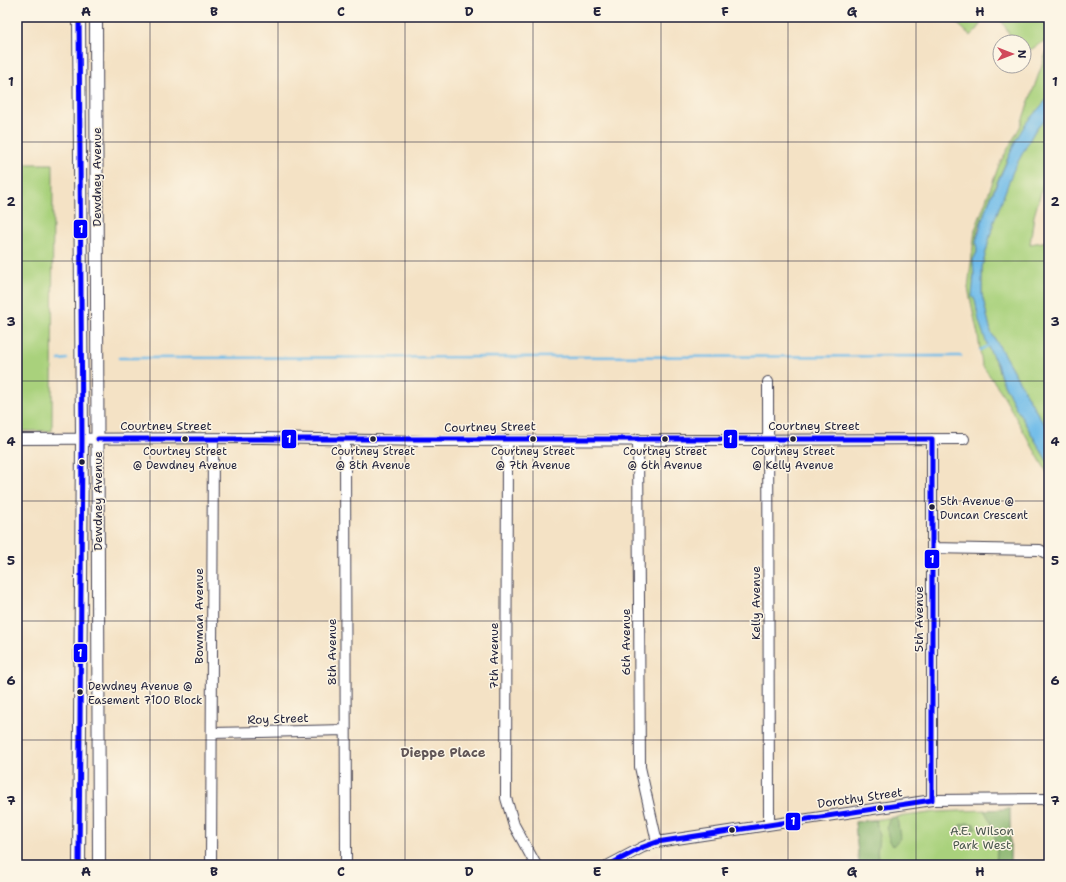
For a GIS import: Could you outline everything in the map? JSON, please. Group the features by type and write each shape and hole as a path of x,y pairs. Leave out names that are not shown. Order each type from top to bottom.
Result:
{"main road":[{"name":"Dewdney Avenue","path":"79,865 82,440 80,17"},
{"name":"Dewdney Avenue","path":"96,17 99,865"}],"street":[{"name":"Kelly Avenue","path":"768,382 769,824"},
{"name":"Courtney Street","path":"17,439 964,439"},
{"name":"6th Avenue","path":"638,439 640,767 657,842"},
{"name":"5th Avenue","path":"932,439 932,800"},
{"name":"Bowman Avenue","path":"211,865 213,440"},
{"name":"8th Avenue","path":"345,440 346,865"},
{"name":"7th Avenue","path":"507,440 506,798 514,825 536,865"},
{"path":"932,548 1040,550 1049,555"},
{"name":"Roy Street","path":"212,733 345,730"},
{"name":"Dorothy Street","path":"609,865 643,847 657,842 769,824 932,800 1049,799"}],"shaded area":[{"path":"659,852 662,865 627,865 629,864"}],"green space":[{"path":"950,17 983,17 978,29 971,36"},
{"path":"983,17 1049,17 1049,45 1045,41 1032,49 1032,34 1009,34 1002,21"},
{"path":"1049,45 1049,97 1017,138 992,193 978,229 976,241 977,252 973,260 973,279 977,311 988,347 1015,406 1049,464 1049,476 1000,390 982,365 978,335 968,288 975,230 999,165 1020,127"},
{"path":"1049,114 1049,165 1034,216 1030,244 1049,241 1049,429 1040,418 991,332 982,295 982,267 994,221 1013,170 1034,132"},
{"path":"17,164 53,164 52,431 17,431"},
{"name":"A.E. Wilson Park West","path":"1010,809 1010,865 859,865 855,822 938,812"},
{"path":"1010,809 1010,865 996,865 997,850 993,826 984,810"},
{"path":"897,817 900,838 893,846 889,839 887,829 890,818"},
{"path":"876,820 879,837 877,853 880,865 859,865 855,822"},
{"path":"967,823 974,824 976,828 969,832 958,830 960,825"}],"water":[{"path":"1049,97 1049,114 1034,132 1013,171 994,221 982,267 982,295 991,332 1040,418 1049,429 1049,464 1015,406 1001,378 997,364 988,347 979,321 975,299 972,297 974,275 973,260 977,252 976,241 986,208 1017,138 1026,123"}],"waterway":[{"path":"980,350 990,345"},
{"path":"119,358 961,356"},
{"path":"59,360 67,359"}],"transit line":[{"name":"1","path":"79,17 82,439 79,865"},
{"name":"1","path":"98,439 932,439 932,800 657,842 643,847 609,865"}],"place":[{"name":"Courtney Street @ Dewdney Avenue","path":"185,439"},
{"name":"Courtney Street @ 8th Avenue","path":"373,439"},
{"name":"Courtney Street @ 7th Avenue","path":"533,439"},
{"name":"Courtney Street @ 6th Avenue","path":"665,439"},
{"name":"Courtney Street @ Kelly Avenue","path":"793,439"},
{"name":"5th Avenue @ Duncan Crescent","path":"932,507"},
{"name":"Dewdney Avenue @ Easement 7100 Block","path":"80,692"}],"district":[{"name":"Dieppe Place","path":"443,752"}]}
